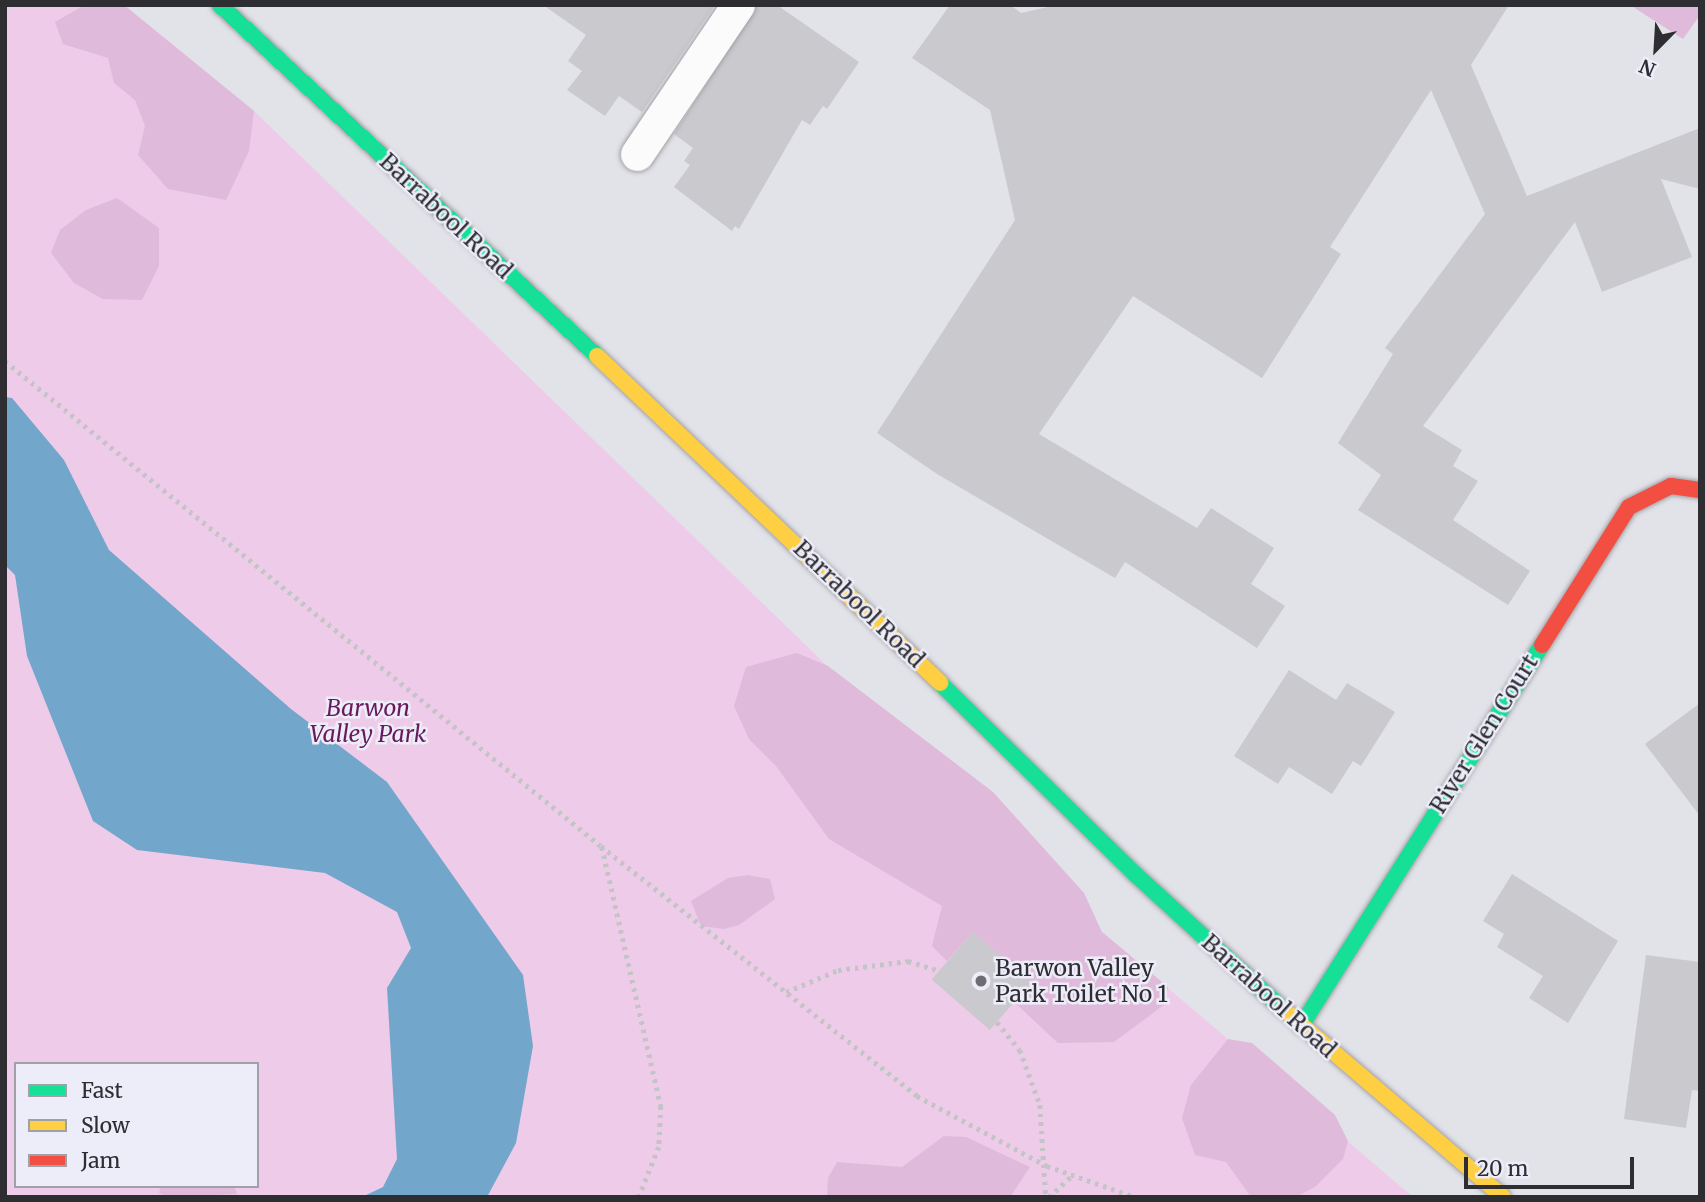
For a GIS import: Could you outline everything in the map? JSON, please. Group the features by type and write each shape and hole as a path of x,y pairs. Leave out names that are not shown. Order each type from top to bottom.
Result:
{"street":[{"name":"Barrabool Road","path":"224,7 775,522 1135,874 1301,1026 1503,1197"},
{"name":"River Glen Court","path":"1301,1026 1629,507 1671,486 1700,490"}],"lane":[{"path":"637,154 738,5"}],"path":[{"path":"5,360 601,846 917,1096 1047,1166 1135,1197"},
{"path":"601,846 661,1106 659,1147 639,1197"},
{"path":"786,992 838,970 908,961 938,971"},
{"path":"997,1021 1020,1050 1040,1105 1048,1197"},
{"path":"1048,1197 1073,1175"}],"green space":[{"name":"Barwon Valley Park","path":"5,5 124,5 254,111 1102,932 1413,1197 5,1197"}],"shaded area":[{"path":"85,5 124,5 254,111 249,151 226,200 168,189 138,155 145,126 135,100 114,83 108,58 63,44 55,22"},
{"path":"1630,5 1699,5 1700,15 1683,39"},
{"path":"117,198 159,228 159,266 142,300 103,299 74,283 51,253 60,230 86,210"},
{"path":"797,653 828,666 993,792 1084,893 1102,932 1168,987 1164,1005 1114,1042 1058,1043 1014,1002 1031,983 973,932 947,961 932,946 942,906 829,839 776,766 749,739 734,706 746,667"},
{"path":"748,875 770,879 775,899 739,925 724,929 701,926 691,901 728,878"},
{"path":"1228,1039 1252,1043 1335,1115 1348,1141 1343,1159 1315,1187 1296,1197 1251,1197 1226,1162 1195,1155 1182,1118 1191,1085"},
{"path":"944,1136 966,1137 1030,1167 1010,1197 827,1197 828,1178 837,1162 902,1167"},
{"path":"160,1188 235,1188 237,1194 168,1197 159,1193"}],"water":[{"path":"5,397 12,398 64,460 109,550 291,709 387,782 523,975 533,1046 516,1143 487,1197 362,1197 383,1187 397,1159 387,988 411,948 397,912 325,873 137,850 93,821 27,656 15,575 5,565"}],"building":[{"path":"543,5 715,5 642,112 619,96 605,116 567,90 582,71 568,61 586,35"},
{"path":"757,5 777,5 859,62 827,109 823,106 810,125 802,120 739,229 735,226 732,231 674,187 690,165 684,161 693,148 674,134"},
{"path":"950,5 1010,5 1021,13 1057,5 1509,5 1471,65 1527,196 1700,128 1700,189 1661,179 1692,257 1602,292 1575,222 1423,426 1462,450 1453,466 1478,481 1453,520 1530,571 1508,605 1358,510 1381,475 1338,443 1393,354 1385,348 1485,214 1431,90 1330,247 1341,254 1262,378 1133,296 1039,434 1197,528 1211,508 1274,548 1251,584 1285,606 1257,648 1125,562 1115,578 937,474 877,433 1015,220 990,110 912,58"},
{"path":"1289,670 1336,700 1347,683 1395,712 1361,766 1353,761 1332,794 1289,767 1278,784 1234,756"},
{"path":"1700,703 1700,816 1645,744"},
{"path":"1512,874 1618,941 1568,1023 1529,998 1543,976 1497,947 1504,934 1483,921"},
{"name":"Barwon Valley Park Toilet No 1","path":"973,932 1031,983 990,1030 932,980"},
{"path":"1646,955 1700,962 1700,1091 1692,1090 1686,1128 1624,1119"}],"traffic: fast":[{"path":"220,5 597,356"},
{"path":"1301,1026 1542,645"},
{"path":"940,683 1135,874 1283,1009"}],"traffic: slow":[{"path":"597,356 940,683"},
{"path":"1283,1009 1503,1197"}],"traffic: jam":[{"path":"1542,645 1629,507 1671,486 1700,490"}],"place":[{"name":"Barwon Valley Park Toilet No 1","path":"981,981"}]}
